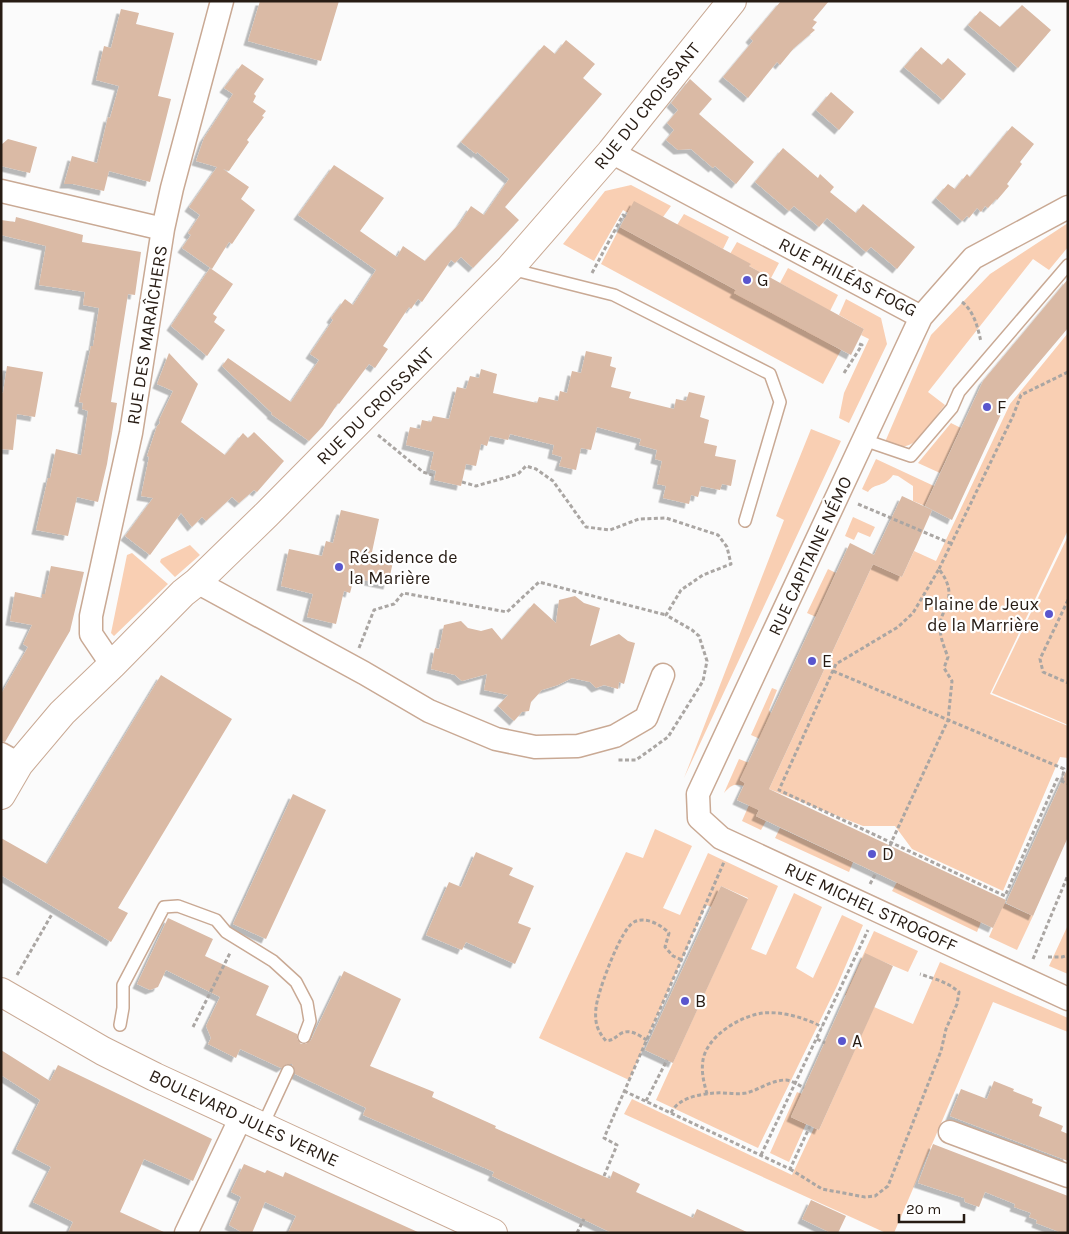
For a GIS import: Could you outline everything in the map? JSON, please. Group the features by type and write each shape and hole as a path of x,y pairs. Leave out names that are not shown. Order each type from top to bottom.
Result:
{"street":[{"name":"RUE DES MARAÎCHERS","path":"112,665 91,634 91,616 131,433 163,229 172,188 222,1"},
{"name":"RUE DU CROISSANT","path":"1,795 10,759 62,713 183,593 197,582 280,501 510,268 611,152 732,1"},
{"name":"RUE PHILÉAS FOGG","path":"611,152 921,317 972,258 1068,207"},
{"path":"1,191 163,229"},
{"name":"RUE CAPITAINE NÉMO","path":"698,794 921,317"},
{"path":"197,582 429,711 496,738 535,747 578,746 615,736 646,718 664,675"},
{"name":"RUE MICHEL STROGOFF","path":"698,794 700,818 721,838 1068,999"},
{"name":"BOULEVARD JULES VERNE","path":"3,994 103,1051 493,1233"},
{"path":"194,1230 252,1122"},
{"path":"950,1132 1068,1176"}],"lane":[{"path":"864,440 911,456 952,408 959,392 1068,265"},
{"path":"510,268 614,295 770,374 780,402 745,522"},
{"path":"120,1025 123,1008 123,985 164,907 178,906 216,920 226,932 272,961 296,982 308,1003 310,1021 304,1037"},
{"path":"252,1122 288,1071"}],"path":[{"path":"584,287 623,215 626,216"},
{"path":"945,290 967,306 977,324 985,361"},
{"path":"844,373 862,345 857,342"},
{"path":"1068,372 1021,395 1013,416 952,544 913,613 885,636 836,664 779,790 1005,896 1057,779 1068,784"},
{"path":"1015,391 1021,395"},
{"path":"378,434 423,472 435,476"},
{"path":"462,482 476,486 518,474 526,466 536,469 553,481 586,527 610,530 639,519 666,518 718,535 727,547 730,564 703,575 681,590 666,615"},
{"path":"851,501 952,544"},
{"path":"891,844 948,720 952,681 944,668 948,656 944,647 940,626 950,589 947,580 939,569"},
{"path":"352,667 374,610 394,604 403,593 507,612 539,582 666,615 699,636 704,648 706,661 703,681 668,737 636,760 607,760"},
{"path":"1068,600 1040,659 1044,672 1068,682"},
{"path":"832,671 1064,769 1062,782"},
{"path":"604,1176 617,1145 604,1138 733,843"},
{"path":"1025,979 1068,874"},
{"path":"761,1155 878,910"},
{"path":"3,994 52,914"},
{"path":"647,1040 633,1032 627,1032 622,1033 614,1040 606,1041 600,1034 596,1023 598,998 618,946 631,924 642,920 662,926 668,933 665,947 673,956 682,960"},
{"path":"194,1027 237,939"},
{"path":"1048,957 1068,955"},
{"path":"624,1091 790,1169 822,1189 865,1197 875,1196 888,1186 941,1052 946,1029 957,1004 958,992 952,986 920,974"},
{"path":"707,1094 702,1078 702,1060 706,1051 721,1032 732,1024 762,1013 788,1015 814,1022 823,1027"},
{"path":"817,1039 825,1043"},
{"path":"646,1102 667,1060"},
{"path":"671,1113 675,1105 691,1098 716,1092 735,1094 748,1092 769,1083 786,1080 804,1088"},
{"path":"790,1169 810,1126"},
{"path":"577,1233 584,1219"}],"shaded area":[{"path":"631,185 671,206 663,217 628,213 623,210 594,261 563,244 605,191"},
{"path":"684,214 729,237 723,249 677,225"},
{"path":"1068,223 1068,247 1049,270 1033,259 928,392 945,405 925,432 916,441 905,446 885,442 931,335 990,274"},
{"path":"620,227 841,350 823,384 601,264"},
{"path":"737,242 779,263 771,278 730,254"},
{"path":"788,268 838,295 830,311 780,283"},
{"path":"846,299 881,318 887,344 849,423 839,418 844,393 869,339 861,335 864,329 839,315"},
{"path":"1068,333 1068,530 990,694 1068,726 1068,758 1060,757 1003,891 912,849 895,826 863,826 769,789 873,564 902,577 914,551 936,561 1010,404"},
{"path":"951,423 961,428 940,473 918,463"},
{"path":"811,429 841,441 684,778 784,520 776,516"},
{"path":"876,459 934,486 925,506 913,501 913,486 898,476 893,475 886,482 868,492 862,489"},
{"path":"853,517 875,527 870,537 858,532 854,540 845,536"},
{"name":"Plaine de Jeux de la Marrière","path":"1068,536 1068,725 992,693"},
{"path":"190,545 200,555 175,577 160,562 161,559"},
{"path":"132,553 168,584 114,636 111,633 127,555"},
{"path":"828,569 836,573 816,617 807,613"},
{"path":"772,688 777,690 769,710 771,714 760,739 751,735"},
{"path":"739,759 749,763 740,780 745,783 744,786 733,785 724,793"},
{"path":"749,805 759,810 756,816 766,821 761,830 742,821"},
{"path":"780,828 853,862 849,872 775,838"},
{"path":"655,829 692,846 663,908 680,915 708,853 778,886 751,949 766,955 794,893 822,907 796,968 813,978 842,915 863,925 837,986 758,1148 656,1100 748,898 721,886 712,907 706,905 629,1080 539,1038 626,852 643,858"},
{"path":"897,882 981,922 977,932 892,891"},
{"path":"1004,903 1033,916 1017,950 989,937"},
{"path":"1068,925 1068,974 1049,966"},
{"path":"874,931 918,951 908,972 865,954 846,996 845,995"},
{"path":"940,962 1068,1018 1068,1032 993,1002 894,1233 886,1233 624,1114 632,1099 792,1175 814,1128 819,1130 874,1007 913,1024"},
{"path":"797,1092 802,1094 791,1117 806,1124 789,1162 770,1153"}],"building":[{"path":"260,1 339,1 321,61 248,41"},
{"path":"781,1 829,1 813,20 817,22 812,28 815,30 794,48 780,65 777,62 748,98 723,77 753,41 750,38"},
{"path":"1022,5 1051,30 1018,68 968,25 980,11 1000,27"},
{"path":"121,9 139,13 136,24 174,33 158,96 171,99 150,182 109,171 104,191 73,184 64,184 72,156 97,163 108,117 110,118 119,86 96,80 104,46 111,48"},
{"path":"566,40 595,64 583,78 602,94 505,207 519,220 473,268 461,257 455,263 451,260 422,302 418,299 411,309 409,307 383,346 388,349 375,368 369,364 338,403 323,426 309,441 271,414 222,366 228,358 291,402 319,360 310,354 333,320 331,318 345,299 353,305 376,270 298,215 334,165 384,198 360,231 397,257 403,246 425,261 460,223 471,206 484,215 509,179 477,152 476,154 461,142 544,45 555,54"},
{"path":"921,47 942,65 948,58 966,74 943,100 904,67"},
{"path":"242,64 264,79 254,94 256,96 253,102 266,111 262,116 264,117 247,140 249,142 229,171 223,169 249,187 241,199 255,210 232,244 229,242 212,269 182,248 191,235 188,233 200,215 189,207 217,167 196,161 204,138 233,94 224,88"},
{"path":"690,79 712,99 699,114 754,162 736,184 691,149 678,150 666,140 674,130 667,123 678,110 671,103"},
{"path":"831,92 854,112 839,130 816,110"},
{"path":"1012,126 1034,144 1020,162 1022,164 1007,184 1009,186 997,200 988,208 985,206 981,212 977,208 969,218 967,216 962,221 936,198 948,184 955,189 967,174 970,177"},
{"path":"8,139 37,147 30,173 1,166 1,145"},
{"path":"783,148 818,178 820,174 834,187 830,192 856,213 863,204 915,247 897,269 871,247 866,252 827,218 819,227 794,206 789,211 755,182"},
{"name":"G","path":"634,201 751,264 749,266 864,329 851,355 734,293 736,290 620,227"},
{"path":"16,217 83,235 82,242 141,252 135,295 128,294 111,402 117,403 107,464 98,502 77,497 68,536 36,530 56,449 81,455 88,411 82,409 83,403 79,402 91,346 93,346 99,308 83,305 85,292 39,285 46,246 1,235 1,220 15,222"},
{"path":"210,268 233,284 213,314 217,317 214,322 225,330 207,356 171,326"},
{"name":"F","path":"1068,279 1068,328 1008,399 952,520 925,506 983,381"},
{"path":"586,351 612,357 610,366 616,368 611,387 631,392 629,398 674,409 676,399 686,401 689,392 705,396 700,417 709,420 704,443 717,446 715,456 736,460 731,486 722,484 720,490 701,486 698,497 691,495 689,504 663,498 666,486 657,484 662,461 655,459 657,450 639,445 641,439 597,427 591,450 581,448 576,470 559,466 562,457 552,454 554,445 510,434 508,440 490,436 487,446 481,444 476,466 466,464 461,486 434,480 436,471 430,469 434,452 406,445 410,427 420,429 422,420 431,422 433,416 449,419 457,387 466,389 470,376 479,378 481,369 497,374 493,393 537,403 539,397 558,401 560,391 567,393 572,371 581,373"},
{"path":"169,353 198,384 181,422 225,455 243,433 248,438 254,432 284,461 257,492 254,490 239,503 232,497 206,521 202,517 192,527 181,513 150,555 125,536 153,498 141,496 149,457 147,456 157,426 160,423 159,420 173,391 157,384"},
{"path":"7,366 43,372 35,417 17,414 13,450 1,449 1,392 3,393"},
{"path":"902,496 932,510 918,542 902,577 873,564 769,789 1006,900 993,928 756,816 759,810 737,800 745,783 740,780 850,543 874,555"},
{"name":"Résidence de la Marière","path":"341,510 379,519 372,552 394,557 388,585 354,578 350,593 344,591 336,624 307,617 313,594 281,586 289,549 322,556 326,541 333,543"},
{"path":"51,566 84,572 70,631 5,742 1,741 1,694 28,647 23,644 32,625 10,621 15,592 42,598 42,594 45,594"},
{"path":"575,596 584,603 600,608 590,646 619,634 628,641 635,643 624,684 619,682 618,689 604,685 596,688 590,682 572,678 542,690 531,702 529,711 522,712 514,721 498,706 508,695 484,690 487,674 462,681 455,675 431,669 435,648 439,649 444,625 461,621 468,628 481,631 492,628 502,640 534,603 556,623 559,600"},
{"path":"161,675 232,719 118,908 128,913 111,942 1,875 1,838 47,864"},
{"path":"1068,767 1068,837 1033,916 1006,903"},
{"path":"293,794 326,810 266,939 233,924"},
{"path":"476,852 513,868 509,875 534,886 518,923 531,928 515,964 466,942 462,950 426,935 449,882 461,887"},
{"name":"B","path":"721,886 748,899 673,1063 645,1050"},
{"path":"168,918 213,939 205,956 269,986 256,1015 297,1034 297,1039 301,1044 306,1044 311,1040 344,971 401,999 370,1066 434,1092 432,1097 584,1168 610,1179 613,1171 640,1184 636,1192 693,1218 697,1209 749,1233 612,1233 492,1176 494,1172 363,1115 366,1108 295,1074 292,1064 287,1064 281,1068 240,1049 236,1058 208,1044 211,1038 206,1026 220,997 166,970 158,987 150,990 137,984"},
{"name":"A","path":"865,953 893,966 819,1130 791,1117"},
{"path":"1,1050 50,1081 58,1065 212,1139 193,1181 144,1159 120,1212 166,1233 68,1233 73,1222 33,1202 51,1167 16,1149 40,1100 1,1075"},
{"path":"994,1081 1033,1099 1032,1103 1042,1107 1039,1116 1063,1126 1061,1131 1068,1134 1068,1161 950,1116 961,1089 987,1099"},
{"path":"933,1144 1068,1196 1068,1233 1062,1233 1036,1223 1037,1220 1029,1217 1031,1213 1014,1207 1015,1204 985,1192 979,1207 965,1202 964,1198 918,1183"},
{"path":"244,1164 265,1173 267,1170 283,1177 285,1172 420,1233 288,1233 296,1216 265,1202 252,1233 243,1233 229,1225 241,1197 231,1192"},
{"path":"811,1200 846,1216 838,1233 831,1233 802,1219"}],"place":[{"name":"G","path":"747,280"},
{"name":"F","path":"987,407"},
{"name":"Résidence de la Marière","path":"339,567"},
{"name":"Plaine de Jeux de la Marrière","path":"1049,614"},
{"name":"E","path":"812,661"},
{"name":"D","path":"872,854"},
{"name":"B","path":"685,1001"},
{"name":"A","path":"842,1041"}]}
